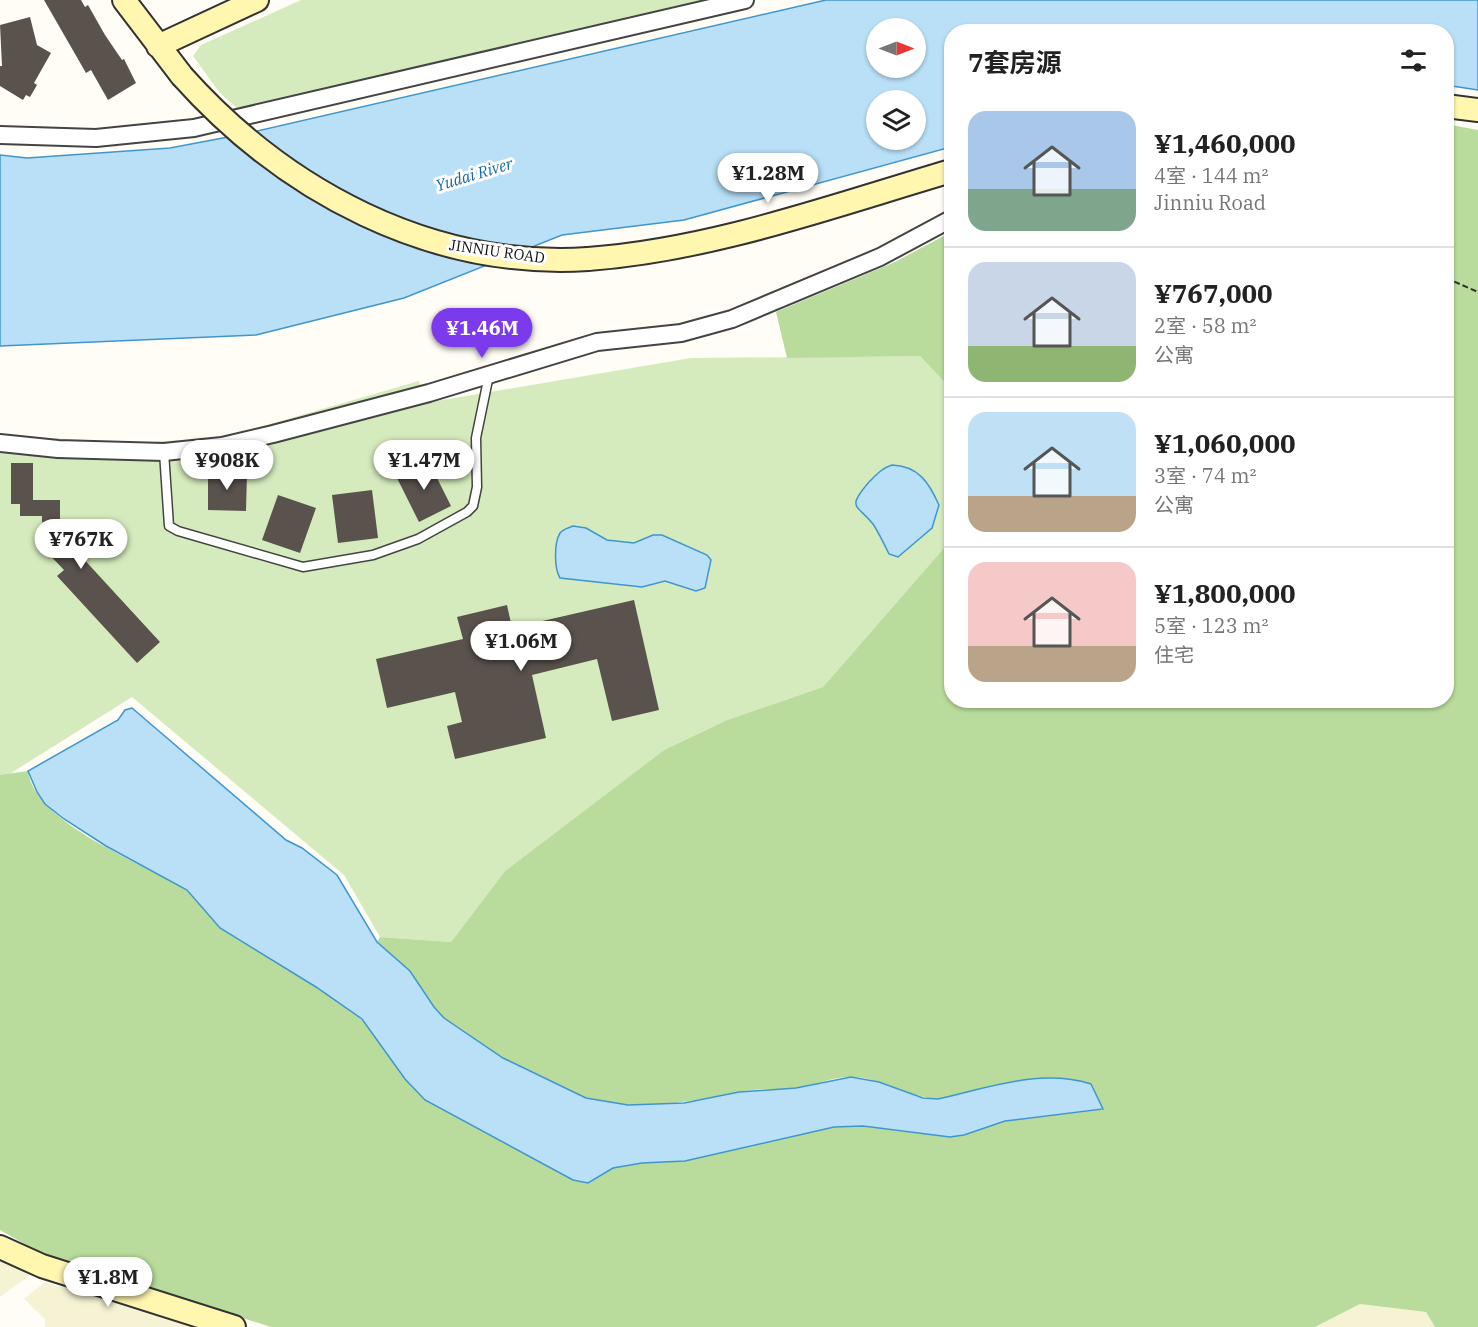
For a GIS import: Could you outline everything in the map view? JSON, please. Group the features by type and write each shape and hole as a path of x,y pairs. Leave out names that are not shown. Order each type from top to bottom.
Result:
{"main road":[{"name":"JINNIU ROAD","path":"124,0 182,76 221,118 259,150 314,188 360,214 410,234 456,247 521,257 588,259 652,252 751,230 944,173"},
{"path":"158,46 257,0"},
{"path":"1454,107 1478,110"},
{"path":"0,1248 42,1266 234,1327"}],"street":[{"path":"0,135 96,138 194,128 745,0"},
{"path":"0,443 58,449 164,452 222,446 489,375 597,342 681,333 732,319 880,257 944,223"}],"lane":[{"path":"164,452 170,526 177,531 294,566 322,566 373,555 418,539 467,512 473,506 477,488 476,438 489,375"}],"path":[{"path":"1454,282 1478,292"}],"shaded area":[{"path":"0,1259 30,1275 0,1297"},
{"path":"45,1282 194,1327 45,1327 45,1319 24,1299"},
{"path":"1360,1304 1426,1312 1435,1327 1315,1327"}],"green space":[{"path":"301,0 711,0 240,111 219,92 193,56 201,45"},
{"path":"1454,126 1478,130 1478,1327 1435,1327 1426,1312 1360,1304 1315,1327 271,1327 44,1255 0,1230 0,775 28,771 35,790 50,808 70,825 190,893 222,929 339,1000 372,1031 588,1183 613,1168 834,1127 863,1126 950,1137 964,1135 1005,1121 1102,1109 1091,1084 1053,1078 1014,1081 938,1099 915,1095 872,1080 849,1077 795,1088 747,1091 663,1104 625,1104 586,1098 503,1058 444,1018 418,982 377,942 380,937 451,942 505,871 664,750 727,720 823,687 944,548 944,708 1454,708"},
{"path":"944,236 944,382 920,356 787,358 776,312 895,262"},
{"path":"920,356 944,382 944,548 823,687 727,720 664,750 505,871 451,942 380,937 344,875 132,697 8,775 0,775 0,435 135,443 225,437 419,381 425,403 691,358"}],"water":[{"name":"Yudai River","path":"826,0 1478,0 1478,90 1454,86 1454,24 944,24 944,149 684,220 562,235 404,298 256,335 0,346 0,155 27,158 170,148 244,134"},
{"path":"892,465 909,469 922,477 939,505 932,528 898,557 889,554 875,527 856,506 858,497 869,482 882,470"},
{"path":"573,526 586,528 607,540 634,543 653,535 662,535 707,555 711,560 705,588 696,591 665,581 642,587 560,578 556,562 558,537 561,532"},
{"path":"132,708 286,840 302,848 337,875 377,942 410,971 444,1018 503,1058 586,1098 628,1105 684,1103 739,1092 796,1088 851,1077 879,1082 923,1098 938,1099 1014,1081 1053,1078 1091,1084 1103,1109 1005,1121 964,1135 950,1137 863,1126 834,1127 685,1161 642,1163 613,1168 588,1183 573,1180 425,1100 405,1079 362,1019 316,987 220,928 187,890 106,846 45,804 28,771 118,720 125,710"}],"building":[{"path":"44,0 81,0 85,7 88,5 105,35 122,60 124,59 136,83 108,100 91,70 86,73"},
{"path":"30,17 37,45 51,53 34,83 37,85 30,97 26,95 23,100 0,86 0,66 2,66 0,25"},
{"path":"428,460 451,506 419,522 396,476"},
{"path":"11,463 33,463 33,500 60,500 60,540 76,558 80,555 160,642 137,663 57,576 64,570 42,547 42,516 20,516 20,504 11,504"},
{"path":"208,472 247,472 246,511 208,510"},
{"path":"372,490 378,538 338,543 332,495"},
{"path":"278,495 316,508 300,553 262,540"},
{"path":"634,600 659,710 612,721 597,659 532,675 546,738 455,759 447,726 462,722 455,692 387,708 376,659 463,639 457,617 507,605 512,628"}]}
